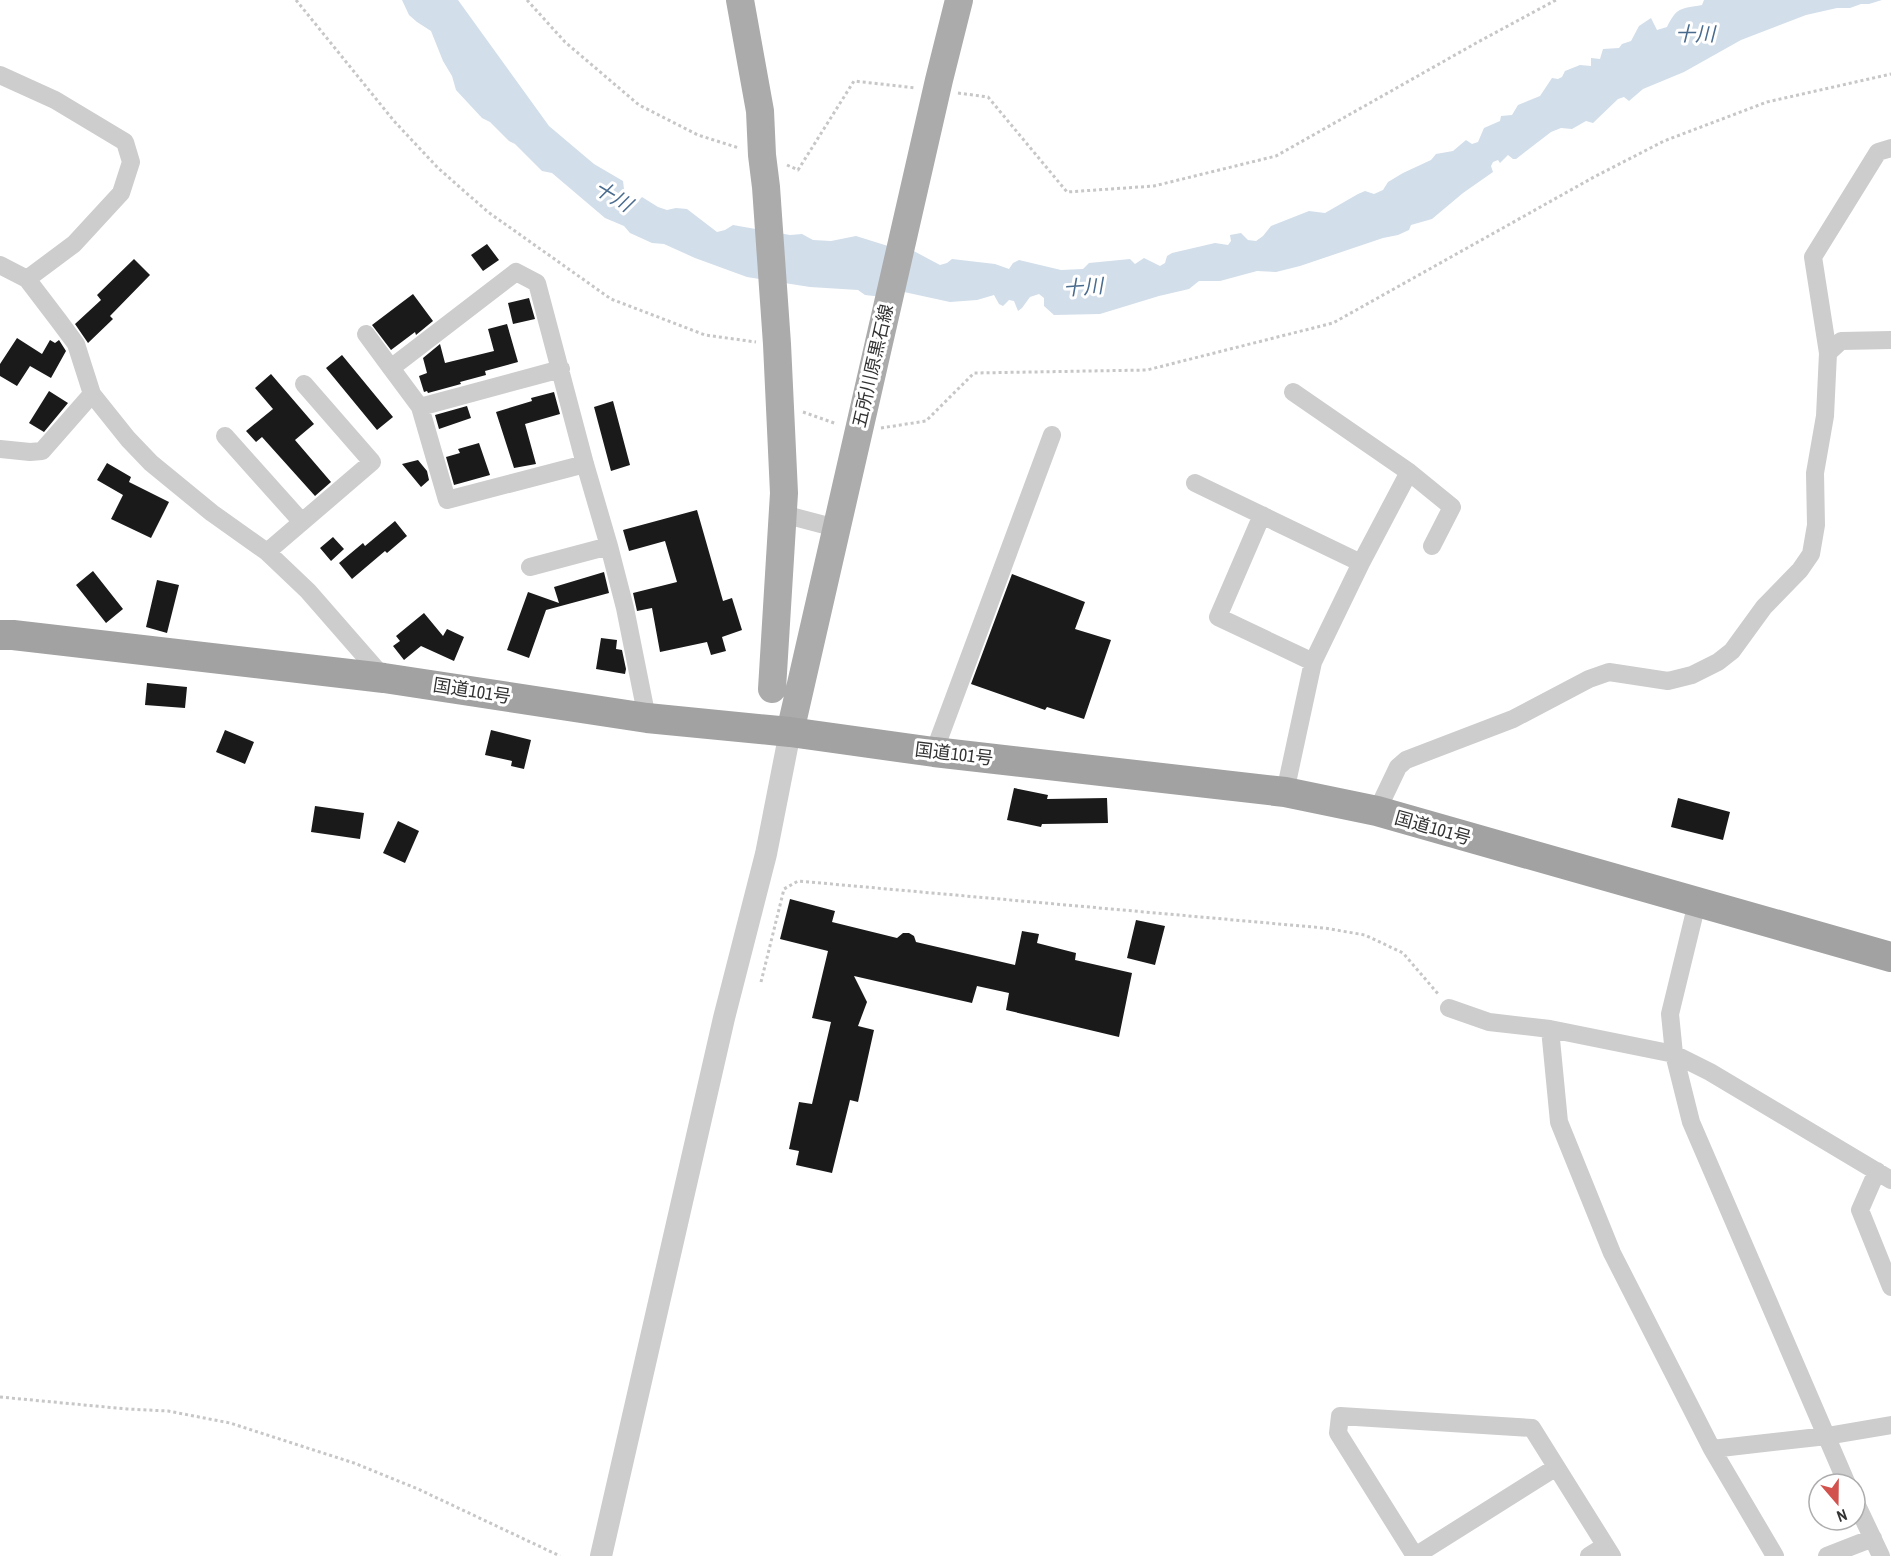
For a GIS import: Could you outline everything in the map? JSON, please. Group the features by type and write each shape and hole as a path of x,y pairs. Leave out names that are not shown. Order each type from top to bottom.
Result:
{"highway":[{"name":"国道101号","path":"0,635 384,678 647,718 790,732 934,752 1285,792 1377,811 1891,957"}],"main road":[{"path":"740,0 760,111 776,335 784,493 772,689"},
{"name":"五所川原黒石線","path":"790,732 959,0"}],"street":[{"path":"0,75 55,100 125,142 131,162 122,193 74,244 27,279"},
{"path":"1377,811 1398,767 1406,760 1513,719 1589,679 1609,672 1668,681 1692,675 1718,662 1732,651 1764,607 1800,570 1811,554 1816,525 1815,472 1826,416 1828,353 1813,257 1878,152 1891,148"},
{"path":"0,265 27,279 76,344 92,394 128,439 151,463 213,513 267,552 308,591 384,678"},
{"path":"391,368 516,272 537,283 625,608 647,718"},
{"path":"366,334 420,407 447,500 585,464"},
{"path":"1828,353 1841,341 1891,340"},
{"path":"420,407 561,369"},
{"path":"267,552 372,462 304,384"},
{"path":"1293,392 1409,472 1452,507 1432,546"},
{"path":"0,448 30,452 42,451 92,394"},
{"path":"934,752 1052,435"},
{"path":"225,436 302,521"},
{"path":"1285,792 1313,662 1361,563 1409,472"},
{"path":"1195,483 1361,563"},
{"path":"783,514 836,528"},
{"path":"1262,515 1218,617 1313,662"},
{"path":"530,567 609,546"},
{"path":"601,1556 729,998 766,854 790,732"},
{"path":"1697,903 1670,1014 1674,1054 1692,1122 1842,1472"},
{"path":"1449,1008 1489,1022 1550,1029 1674,1054 1710,1072 1884,1176 1860,1210 1891,1287"},
{"path":"1550,1029 1559,1122 1612,1253 1712,1449 1774,1556"},
{"path":"1555,1468 1415,1556 1338,1433 1340,1416 1532,1428 1609,1551 1589,1556"},
{"path":"1712,1449 1827,1436 1891,1425"},
{"path":"1867,1526 1881,1556"},
{"path":"1827,1556 1873,1538"}],"path":[{"path":"296,0 394,121 438,168 488,212 611,299 705,335 776,335"},
{"path":"527,0 565,42 639,105 698,135 762,155 798,170 854,81 937,94 988,97 1067,192 1154,186 1276,156 1556,0"},
{"path":"870,430 926,421 974,373 1147,370 1333,323 1594,177 1664,141 1767,102 1891,74"},
{"path":"799,410 839,425"},
{"path":"761,982 784,889 798,881 1324,928 1365,935 1403,953 1449,1008"},
{"path":"0,1397 168,1411 230,1422 354,1462 418,1489 560,1556"}],"water":[{"name":"十川","path":"402,0 458,0 549,126 594,164 623,181 624,189 633,200 639,200 642,197 667,210 687,209 717,232 733,225 790,235 802,234 813,240 831,241 856,236 888,246 910,249 940,265 952,259 995,264 1009,269 1019,260 1061,270 1083,269 1089,263 1130,259 1135,264 1144,258 1160,266 1172,253 1215,243 1228,245 1231,241 1230,235 1241,233 1248,240 1256,241 1271,226 1309,211 1325,213 1365,191 1374,194 1383,190 1388,182 1431,160 1436,154 1453,151 1466,140 1472,144 1478,142 1484,128 1500,121 1501,116 1512,115 1518,105 1540,96 1552,78 1558,79 1565,71 1580,65 1591,66 1591,58 1600,59 1603,49 1619,48 1622,44 1631,41 1639,26 1651,18 1657,30 1667,27 1677,12 1684,8 1702,5 1704,0 1882,0 1806,15 1741,40 1684,72 1643,89 1629,101 1624,97 1618,99 1593,123 1586,121 1572,129 1561,128 1551,132 1516,159 1508,155 1500,163 1498,160 1493,162 1491,166 1493,172 1432,219 1411,225 1409,230 1398,235 1276,272 1257,271 1220,281 1199,281 1189,289 1100,314 1054,315 1044,306 1044,298 1039,294 1030,297 1018,311 1014,301 1009,300 1003,306 999,304 994,295 977,300 950,302 904,292 874,296 865,295 858,290 810,287 747,277 630,233 624,226 605,218 552,173 542,171 515,144 490,122 482,118 456,90 431,31 409,15"}],"building":[{"path":"487,244 499,260 483,271 471,255"},
{"path":"134,259 150,275 110,316 113,319 88,343 75,324 101,300 97,295"},
{"path":"413,294 433,321 416,335 415,332 391,350 372,325"},
{"path":"529,298 535,319 513,324 508,303"},
{"path":"507,324 518,362 485,371 486,375 460,382 461,384 428,393 424,392 419,376 427,373 423,358 440,344 445,363 494,351 488,329"},
{"path":"17,338 42,354 50,340 55,343 59,340 66,351 51,378 30,366 17,386 0,376 0,364"},
{"path":"342,355 393,417 377,430 326,368"},
{"path":"271,374 314,424 295,440 331,482 315,496 262,437 256,442 246,431 273,409 255,388"},
{"path":"49,391 68,403 44,432 29,423"},
{"path":"554,392 560,414 525,424 536,464 514,468 496,412 532,401 531,398"},
{"path":"613,401 630,465 611,471 594,407"},
{"path":"467,406 471,418 439,429 435,415"},
{"path":"479,443 490,475 454,485 446,457 460,453 458,449"},
{"path":"418,460 427,471 429,480 421,487 402,464"},
{"path":"107,463 131,477 129,482 169,502 151,538 111,519 123,495 97,480"},
{"path":"697,510 723,601 732,598 742,630 722,637 726,651 711,655 707,642 660,652 652,608 637,611 633,593 677,582 665,541 629,551 623,530"},
{"path":"395,521 407,536 352,579 339,563 363,543 365,546"},
{"path":"333,537 344,549 331,561 320,548"},
{"path":"93,571 123,609 106,623 76,585"},
{"path":"604,572 609,593 546,610 529,658 507,650 528,592 559,603 554,587"},
{"path":"1012,574 1085,602 1075,629 1111,640 1084,719 1047,707 1045,710 971,684"},
{"path":"157,580 179,585 167,633 146,627"},
{"path":"424,613 443,636 447,629 464,637 454,661 421,646 404,660 393,646 400,641 396,636"},
{"path":"601,638 617,640 616,649 622,650 625,674 596,669"},
{"path":"147,683 187,687 185,708 145,705"},
{"path":"225,730 254,742 245,764 216,752"},
{"path":"491,730 531,740 524,769 511,766 512,761 485,755"},
{"path":"1014,788 1048,795 1047,799 1107,798 1108,823 1042,824 1041,827 1007,820"},
{"path":"1678,798 1730,812 1723,840 1671,827"},
{"path":"315,806 364,813 360,839 311,832"},
{"path":"398,821 419,831 405,863 383,853"},
{"path":"790,899 835,911 832,922 897,938 903,933 909,933 914,936 916,942 1015,965 1022,931 1039,934 1037,943 1076,953 1075,960 1132,973 1119,1037 1006,1010 1009,993 977,986 972,1003 854,976 867,1002 858,1026 874,1030 858,1102 850,1100 832,1173 796,1165 799,1151 789,1149 799,1102 812,1104 831,1022 812,1018 828,951 780,939"},
{"path":"1136,920 1165,926 1155,965 1127,958"}]}
